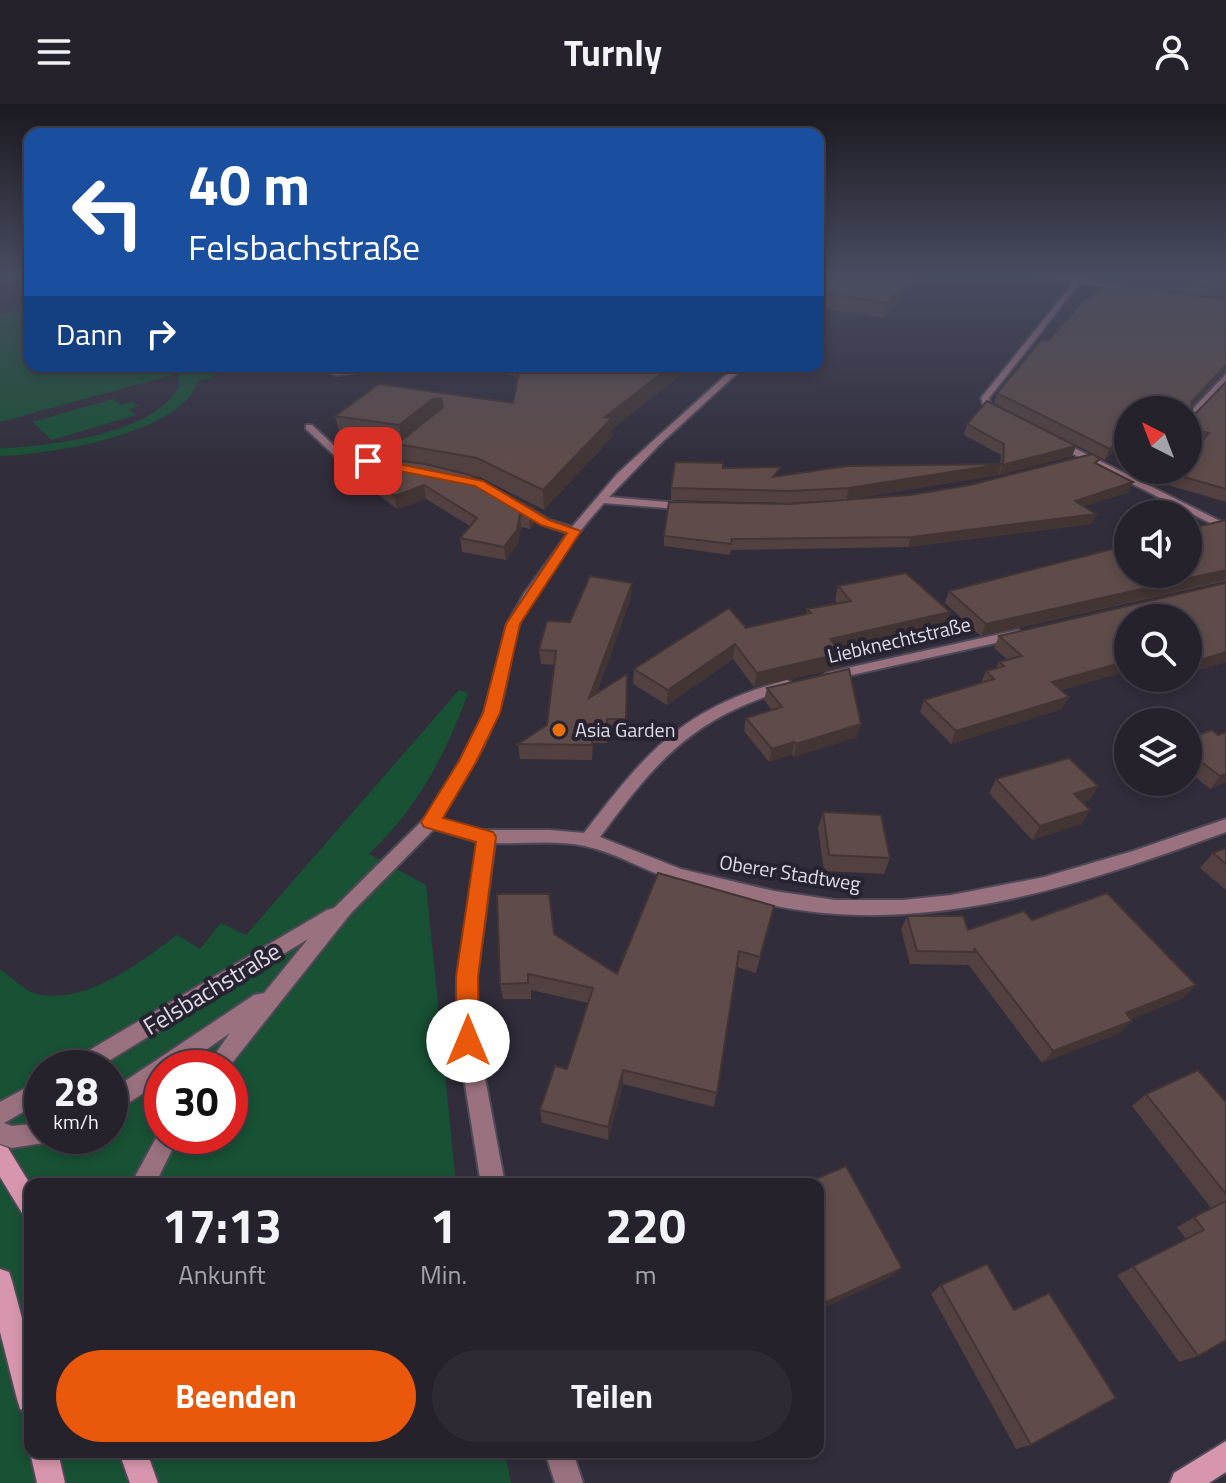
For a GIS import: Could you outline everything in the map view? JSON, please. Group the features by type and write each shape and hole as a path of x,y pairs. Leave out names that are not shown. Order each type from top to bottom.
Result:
{"main road":[{"path":"0,1156 24,1195"},
{"path":"0,1281 24,1375"},
{"path":"1184,1483 1226,1455"},
{"path":"45,1458 51,1483"},
{"path":"135,1458 144,1483"}],"street":[{"path":"1006,417 985,402 1034,339"},
{"name":"Felsbachstraße","path":"229,1050 345,908 431,822 467,762 491,713 513,624 574,531 600,499 657,442 734,372"},
{"path":"1202,404 1226,377"},
{"path":"309,427 338,454 387,465 400,462"},
{"path":"1047,438 1114,468"},
{"path":"1066,465 1088,458"},
{"path":"1146,484 1226,528"},
{"path":"503,497 545,522 574,531"},
{"path":"600,499 709,508"},
{"name":"Liebknechtstraße","path":"588,840 643,769 707,714 740,698 1040,629"},
{"path":"431,822 487,837 467,977 468,1041 492,1178"},
{"name":"Oberer Stadtweg","path":"487,837 559,835 588,840 689,878 767,896 853,908 925,906 1004,895 1104,868 1226,825"},
{"name":"Felsbachstraße","path":"108,1050 345,908"},
{"name":"Felsbachstraße","path":"128,1092 278,989"},
{"path":"0,1114 24,1100"},
{"path":"0,1133 12,1137 24,1136"},
{"path":"146,1178 159,1154"},
{"path":"561,1458 569,1483"}],"green space":[{"path":"0,339 24,339 24,372 167,372 172,375 0,422"},
{"path":"210,372 217,376 197,381 187,399 167,415 141,428 79,446 0,456 0,448 72,441 99,435 148,416 167,402 179,386 178,373"},
{"path":"113,399 121,405 133,402 138,406 129,409 136,415 52,440 32,422"},
{"path":"459,690 468,693 428,780 401,819 369,854 426,885 455,1178 24,1178 24,1458 506,1458 511,1483 0,1483 0,969 36,994 55,996 93,988 111,979 177,935 200,949 221,923 246,935"}],"building":[{"path":"1226,339 1226,365 1197,396 1114,396 1114,445 1110,449 997,393 1041,340"},
{"path":"519,372 663,372 605,417 612,418 543,490 477,458 397,444 443,407 441,398 433,399 399,425 335,416 379,384 513,403"},
{"path":"1226,382 1226,489 1202,482 1202,441 1209,433 1202,431 1202,407"},
{"path":"987,401 1076,446 1003,465 1004,444 967,424"},
{"path":"1092,454 1100,459 1095,463 1114,472 1114,484 1127,484 1075,501 1096,514 911,537 732,539 731,544 664,536 669,502 790,504 910,495 970,485"},
{"path":"379,458 425,464 470,475 534,508 529,515 520,514 517,530 504,547 460,538 477,518 424,485 395,496 363,473"},
{"path":"675,462 723,463 723,468 781,467 773,477 847,466 1002,464 849,488 790,491 671,488"},
{"path":"1226,520 1226,570 1202,575 1202,526"},
{"path":"1114,549 1114,588 1146,588 986,624 949,591"},
{"path":"906,573 950,612 830,639 843,653 757,673 735,644 668,690 634,669 729,608 746,628 811,613 807,609 851,601 838,586"},
{"path":"590,576 632,583 589,698 627,674 626,719 607,719 607,728 593,728 592,745 518,744 547,725 556,651 539,650 547,621 570,622"},
{"path":"1226,583 1226,652 1202,660 1202,604 1136,604"},
{"path":"1114,609 1114,665 1052,682 1069,697 956,731 924,700 994,679 986,671 1004,666 999,662 1022,656 999,636"},
{"path":"849,669 861,724 772,749 746,718 782,707 767,688"},
{"path":"1212,730 1218,735 1226,732 1226,774 1220,776 1202,762 1202,734"},
{"path":"1069,758 1098,786 1074,794 1090,810 1040,826 996,779"},
{"path":"823,812 881,815 890,858 829,855"},
{"path":"1226,848 1226,864 1213,853"},
{"path":"658,873 774,906 760,957 739,951 717,1093 623,1070 608,1127 540,1110 555,1066 567,1069 593,988 528,974 528,983 500,984 497,894 549,894 554,934 617,974"},
{"path":"1107,893 1196,985 1126,1013 1132,1021 1053,1051 974,948 975,952 917,951 907,916 963,916 968,930 1024,911 1032,920"},
{"path":"1198,1070 1226,1102 1226,1194 1146,1094"},
{"path":"846,1166 902,1268 824,1303 824,1178 818,1178"},
{"path":"1226,1201 1226,1340 1198,1356 1133,1266 1204,1230 1194,1217"},
{"path":"987,1264 1014,1310 1049,1293 1116,1398 1031,1445 941,1285"}],"place":[{"name":"Asia Garden","path":"559,730"}],"route":[{"path":"368,461 479,483 545,522 574,531 513,624 491,713 467,762 431,822 487,837 467,977 468,1041"}]}
